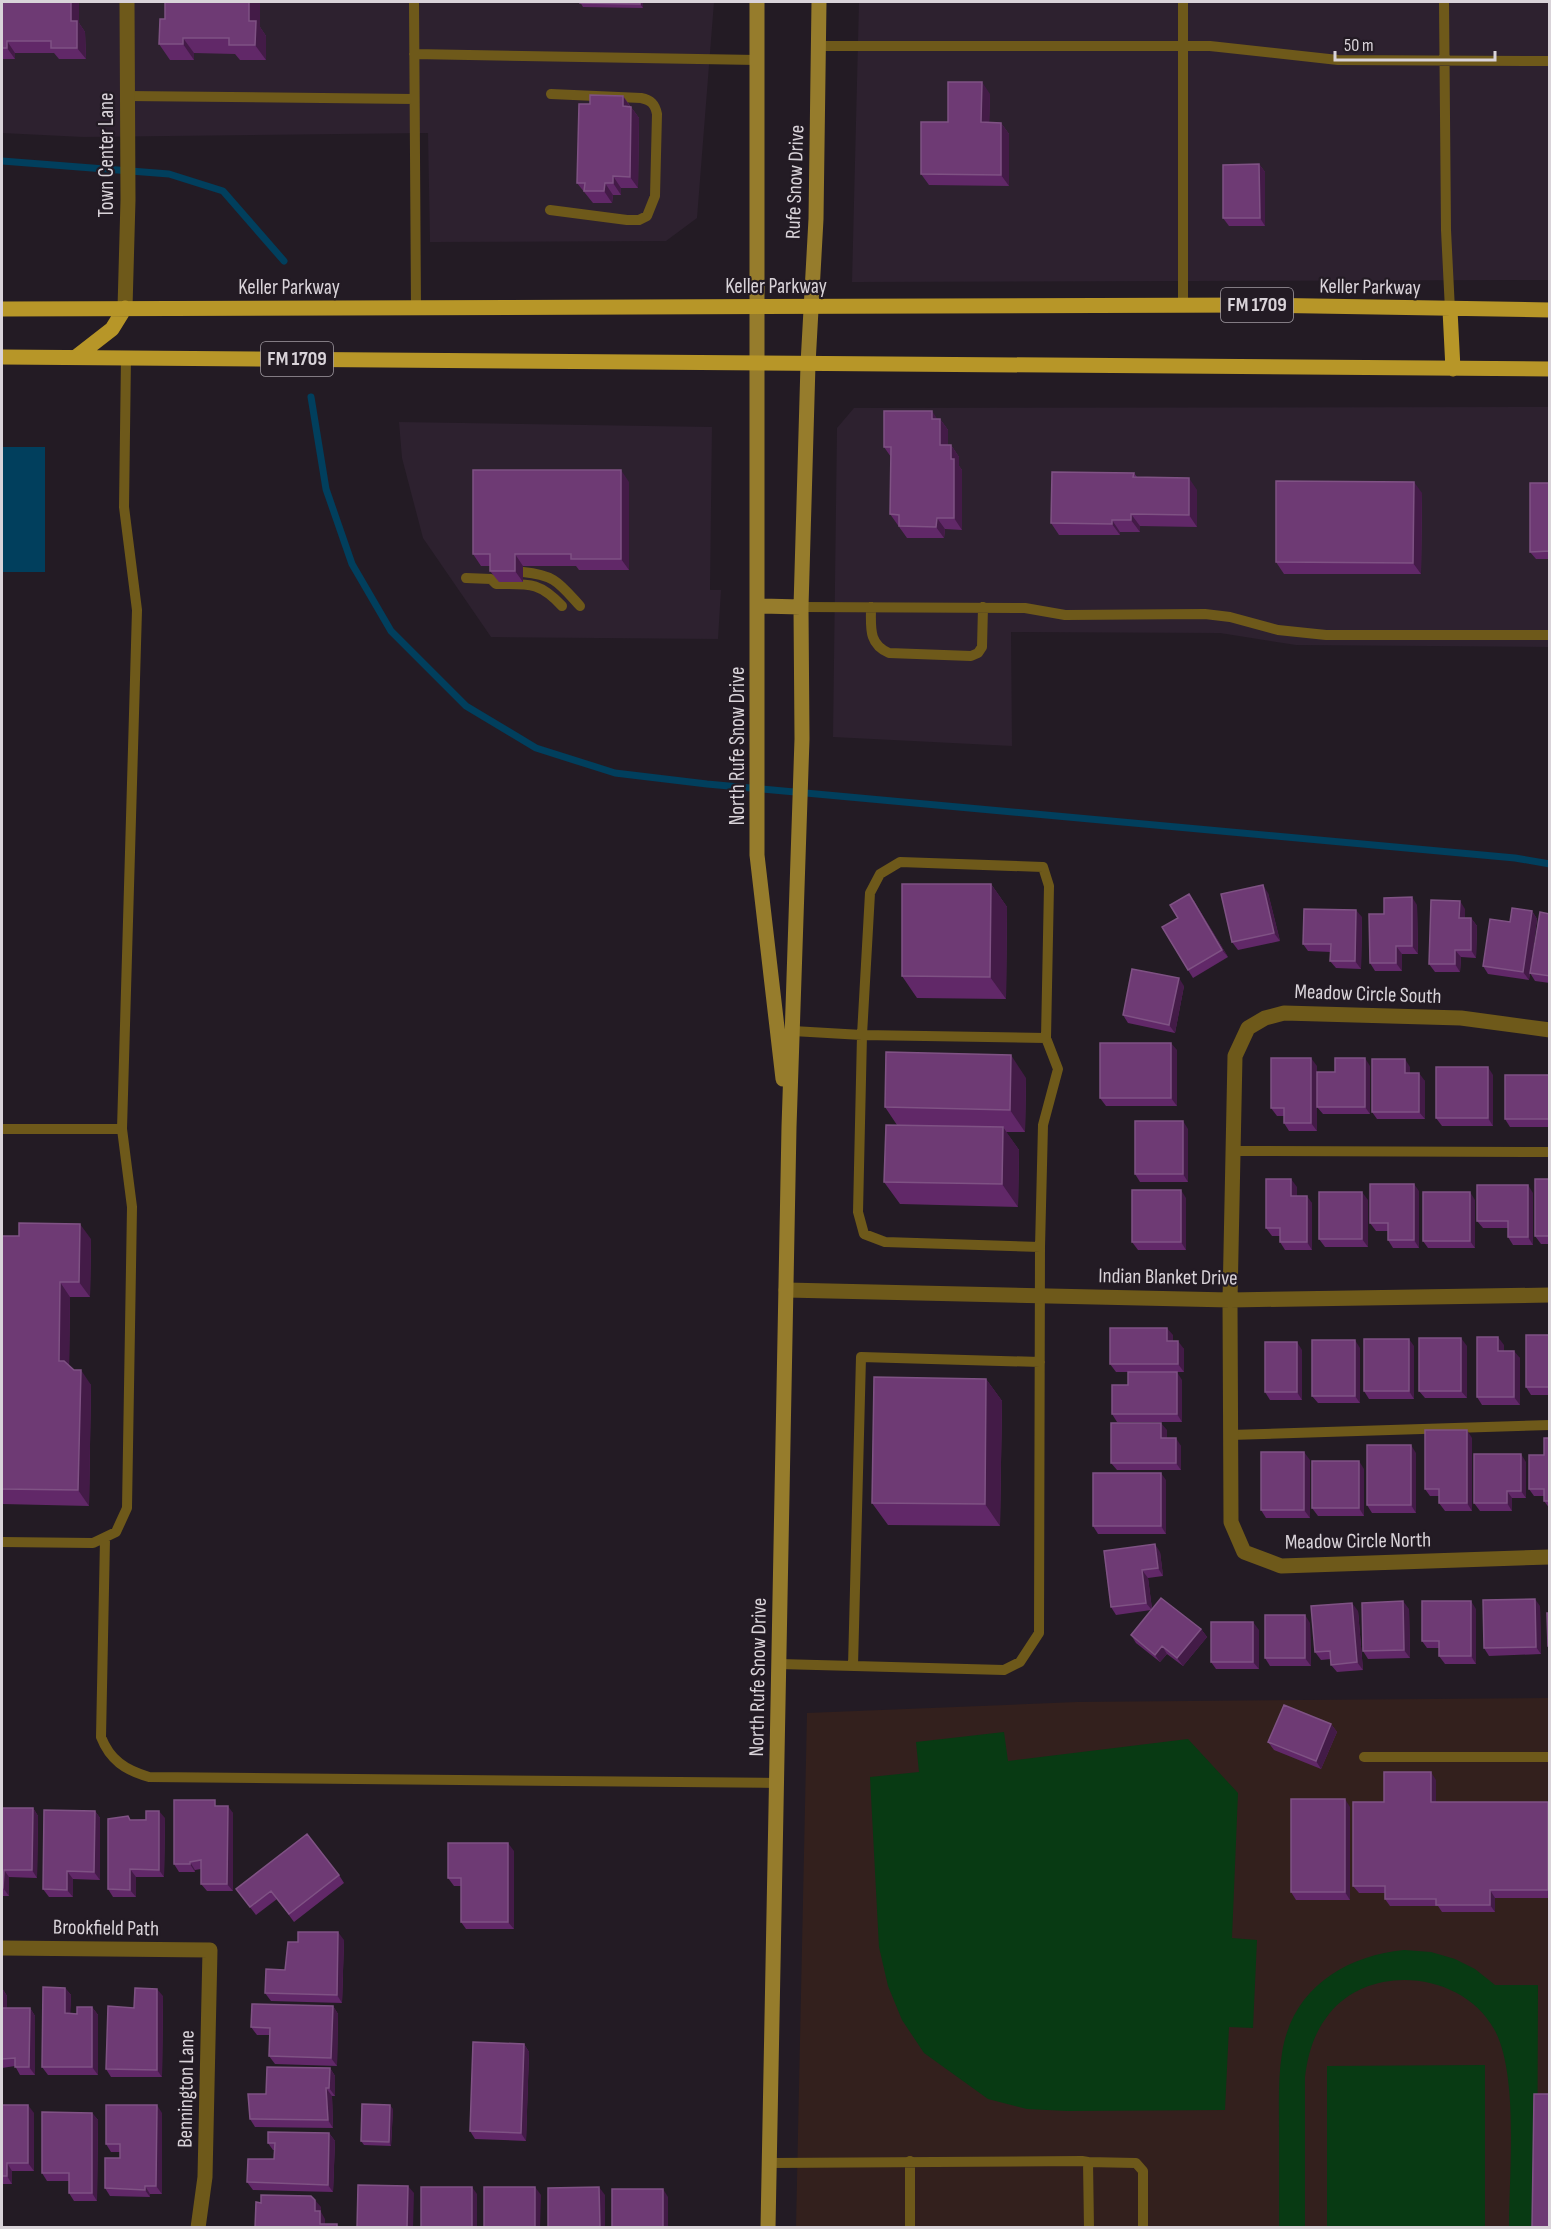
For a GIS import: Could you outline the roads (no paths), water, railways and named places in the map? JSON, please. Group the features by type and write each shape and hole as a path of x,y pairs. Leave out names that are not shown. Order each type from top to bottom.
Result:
{"main road":[{"name":"Rufe Snow Drive","path":"756,364 758,307 757,2"},
{"name":"Rufe Snow Drive","path":"808,364 816,219 819,2"},
{"name":"Keller Parkway","path":"2,309 1183,306 1550,310"},
{"path":"76,357 112,329 125,308"},
{"path":"1450,310 1454,369"},
{"name":"FM 1709","path":"2,357 1550,369"},
{"name":"North Rufe Snow Drive","path":"756,364 757,855 789,1126"},
{"name":"North Rufe Snow Drive","path":"768,2228 789,1126 802,739 801,607 808,364"},
{"path":"758,606 801,607"}],"street":[{"name":"Town Center Lane","path":"125,308 128,200 127,2"},
{"name":"Meadow Circle South","path":"1230,1300 1235,1056 1248,1028 1265,1018 1284,1012 1317,1012 1461,1018 1550,1030"},
{"name":"Indian Blanket Drive","path":"786,1290 1230,1300 1550,1295"},
{"name":"Meadow Circle North","path":"1230,1300 1231,1522 1244,1551 1258,1559 1281,1566 1550,1557"},
{"name":"Brookfield Path","path":"2,1948 210,1950"},
{"name":"Bennington Lane","path":"198,2228 205,2177 210,1950"}],"lane":[{"path":"414,2 416,308"},
{"path":"1183,2 1183,306"},
{"path":"1444,2 1446,230 1450,310"},
{"path":"819,46 1210,46 1338,60 1550,61"},
{"path":"414,54 757,60"},
{"path":"550,210 627,220 639,220 647,216 655,196 657,114 655,106 649,100 641,98 551,94"},
{"path":"127,96 414,99"},
{"path":"2,1542 93,1543 116,1532 127,1508 132,1207 122,1129 137,610 124,507 126,357"},
{"path":"499,572 464,575 491,579 496,584 540,586 547,589 562,606"},
{"path":"523,572 543,574 556,579 580,606"},
{"path":"801,607 1025,608 1065,615 1205,614 1230,617 1302,634 1550,635"},
{"path":"871,607 871,636 882,650 889,654 971,656 978,653 982,647 983,607"},
{"path":"779,1664 1004,1670 1020,1662 1039,1634 1040,1247 1043,1125 1058,1069 1046,1038 1049,886 1042,867 900,862 880,874 870,893 862,1035 858,1212 864,1234 876,1241 885,1242 1040,1247"},
{"path":"793,1031 862,1035 1046,1038"},
{"path":"2,1129 122,1129"},
{"path":"1233,1151 1550,1152"},
{"path":"853,1666 861,1357 1040,1362"},
{"path":"1230,1435 1550,1425"},
{"path":"105,1539 100,1737 107,1752 133,1773 149,1777 778,1783"},
{"path":"1364,1757 1550,1757"},
{"path":"769,2163 910,2161 1136,2163 1143,2171 1143,2228"},
{"path":"910,2161 910,2228"},
{"path":"1088,2162 1089,2228"}],"water":[{"path":"2,447 45,447 45,572 2,572"}],"waterway":[{"path":"2,161 169,174 223,191 284,261"},
{"path":"311,397 326,489 352,564 391,631 466,706 536,748 615,773 707,784 1515,858 1550,864"}]}
